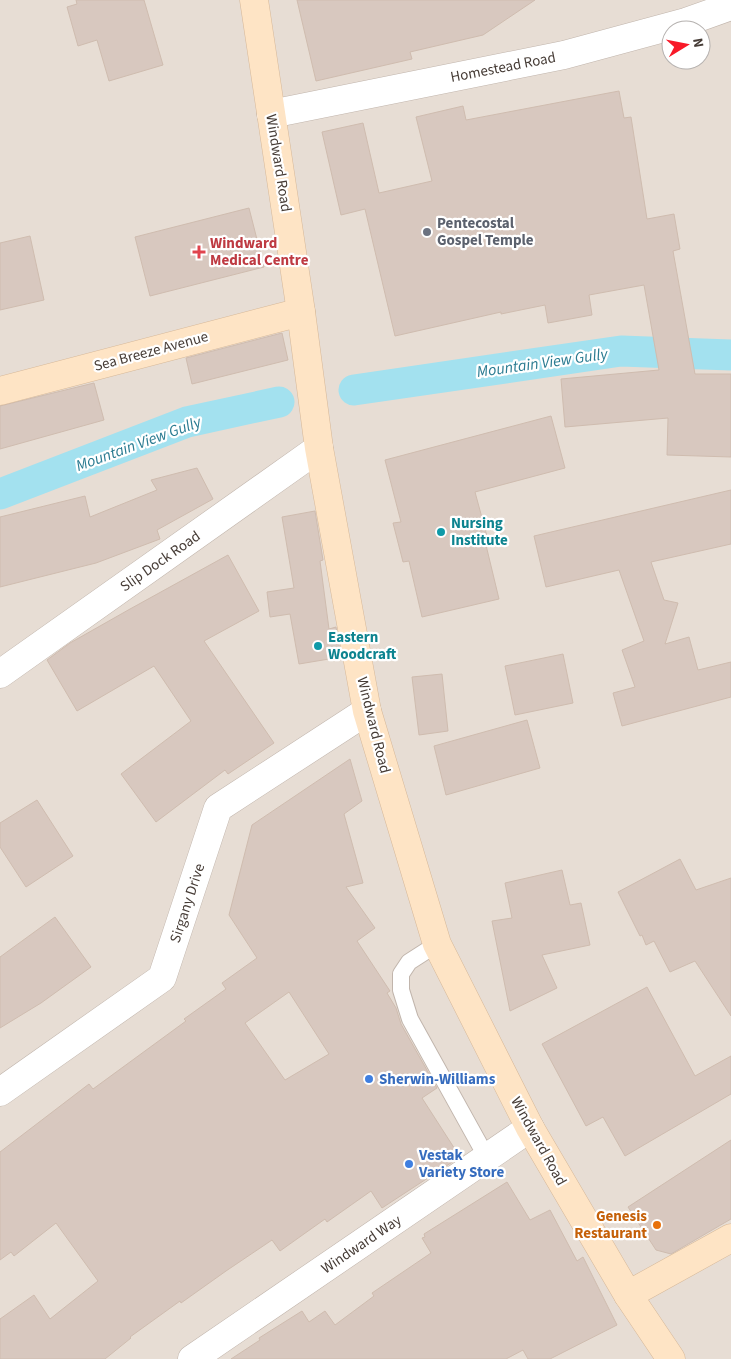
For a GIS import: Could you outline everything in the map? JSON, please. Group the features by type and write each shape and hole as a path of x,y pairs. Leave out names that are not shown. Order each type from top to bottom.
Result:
{"main road":[{"name":"Windward Road","path":"254,0 320,448 367,711 437,944 530,1128 628,1295 671,1359"},
{"name":"Sea Breeze Avenue","path":"0,391 301,312"},
{"path":"628,1295 731,1238"}],"street":[{"name":"Homestead Road","path":"272,114 564,55 686,22 731,6"},
{"name":"Slip Dock Road","path":"0,674 320,448"},
{"name":"Sirgany Drive","path":"0,1092 162,978 218,808 367,711"},
{"name":"Windward Way","path":"192,1359 530,1128"}],"lane":[{"path":"437,944 408,962 401,974 401,990 410,1019 487,1158"}],"shaded area":[{"path":"0,0 731,0 731,1359 0,1359"}],"building":[{"path":"76,0 144,0 163,65 109,81 97,40 78,46 67,7 77,4"},
{"path":"297,0 535,0 483,35 410,52 412,59 316,81"},
{"path":"619,91 624,118 631,117 647,219 674,214 680,249 673,251 695,374 731,374 731,457 667,455 668,418 565,427 561,379 659,370 644,285 589,295 592,315 548,323 545,305 501,314 501,312 395,336 365,209 341,215 322,132 363,123 379,193 432,181 416,117 463,106 466,120"},
{"name":"Windward Medical Centre","path":"249,208 264,267 150,296 135,237"},
{"path":"30,236 44,300 0,310 0,243"},
{"path":"282,333 288,360 192,384 186,358"},
{"path":"94,383 104,420 0,449 0,406"},
{"path":"551,416 565,468 475,492 488,540 485,541 499,599 422,617 409,561 403,562 393,523 401,522 385,460"},
{"path":"197,468 213,499 157,530 160,539 96,563 0,587 0,517 85,496 90,517 157,490 151,480"},
{"path":"731,490 731,544 651,562 664,600 678,603 665,644 689,637 698,670 731,662 731,697 622,726 613,693 635,687 622,650 644,641 619,570 546,587 534,536"},
{"path":"315,511 323,560 320,561 329,629 336,627 341,657 299,664 290,614 270,617 267,592 294,588 282,517"},
{"path":"228,555 259,611 204,641 274,743 228,774 225,770 156,822 121,774 191,721 154,666 77,711 47,660 70,643"},
{"path":"563,654 573,703 515,715 505,666"},
{"path":"442,674 448,731 419,735 412,677"},
{"path":"527,720 540,768 446,795 434,746"},
{"path":"350,759 362,801 344,814 363,883 346,887 375,928 357,941 390,991 387,993 396,1008 401,1024 437,1088 422,1098 460,1157 382,1208 371,1191 327,1222 325,1219 280,1251 272,1240 181,1303 180,1301 130,1337 105,1359 0,1359 0,1319 34,1295 50,1319 98,1281 56,1223 14,1256 11,1252 0,1260 0,1152 89,1084 93,1089 186,1021 184,1019 226,989 222,983 257,958 229,915 252,825","holes":["289,992 329,1054 285,1080 245,1023"]},
{"path":"37,800 73,856 26,887 0,847 0,823"},
{"path":"680,859 696,890 731,878 731,1016 695,961 670,972 654,941 646,945 642,935 640,936 618,892"},
{"path":"562,870 570,905 581,903 590,945 542,955 557,988 510,1011 492,921 512,918 505,883"},
{"path":"55,917 91,967 41,1003 0,1028 0,957"},
{"path":"647,987 695,1076 731,1056 731,1094 625,1156 603,1117 586,1126 542,1044"},
{"path":"731,1140 731,1219 671,1254 656,1250 628,1207"},
{"path":"507,1182 530,1220 550,1210 577,1261 583,1257 617,1325 550,1359 528,1359 523,1350 506,1359 231,1359 260,1340 259,1338 302,1311 309,1322 325,1311 335,1325 374,1296 372,1293 431,1253 422,1238 425,1237 424,1234"}],"waterway":[{"name":"Mountain View Gully","path":"354,390 621,351 731,355"},
{"name":"Mountain View Gully","path":"0,494 187,422 279,402"}],"place":[{"name":"Pentecostal Gospel Temple","path":"427,232"},
{"name":"Windward Medical Centre","path":"199,252"},
{"name":"Nursing Institute","path":"441,532"},
{"name":"Eastern Woodcraft","path":"318,646"},
{"name":"Sherwin-Williams","path":"369,1079"},
{"name":"Vestak Variety Store","path":"409,1164"},
{"name":"Genesis Restaurant","path":"657,1225"}]}
